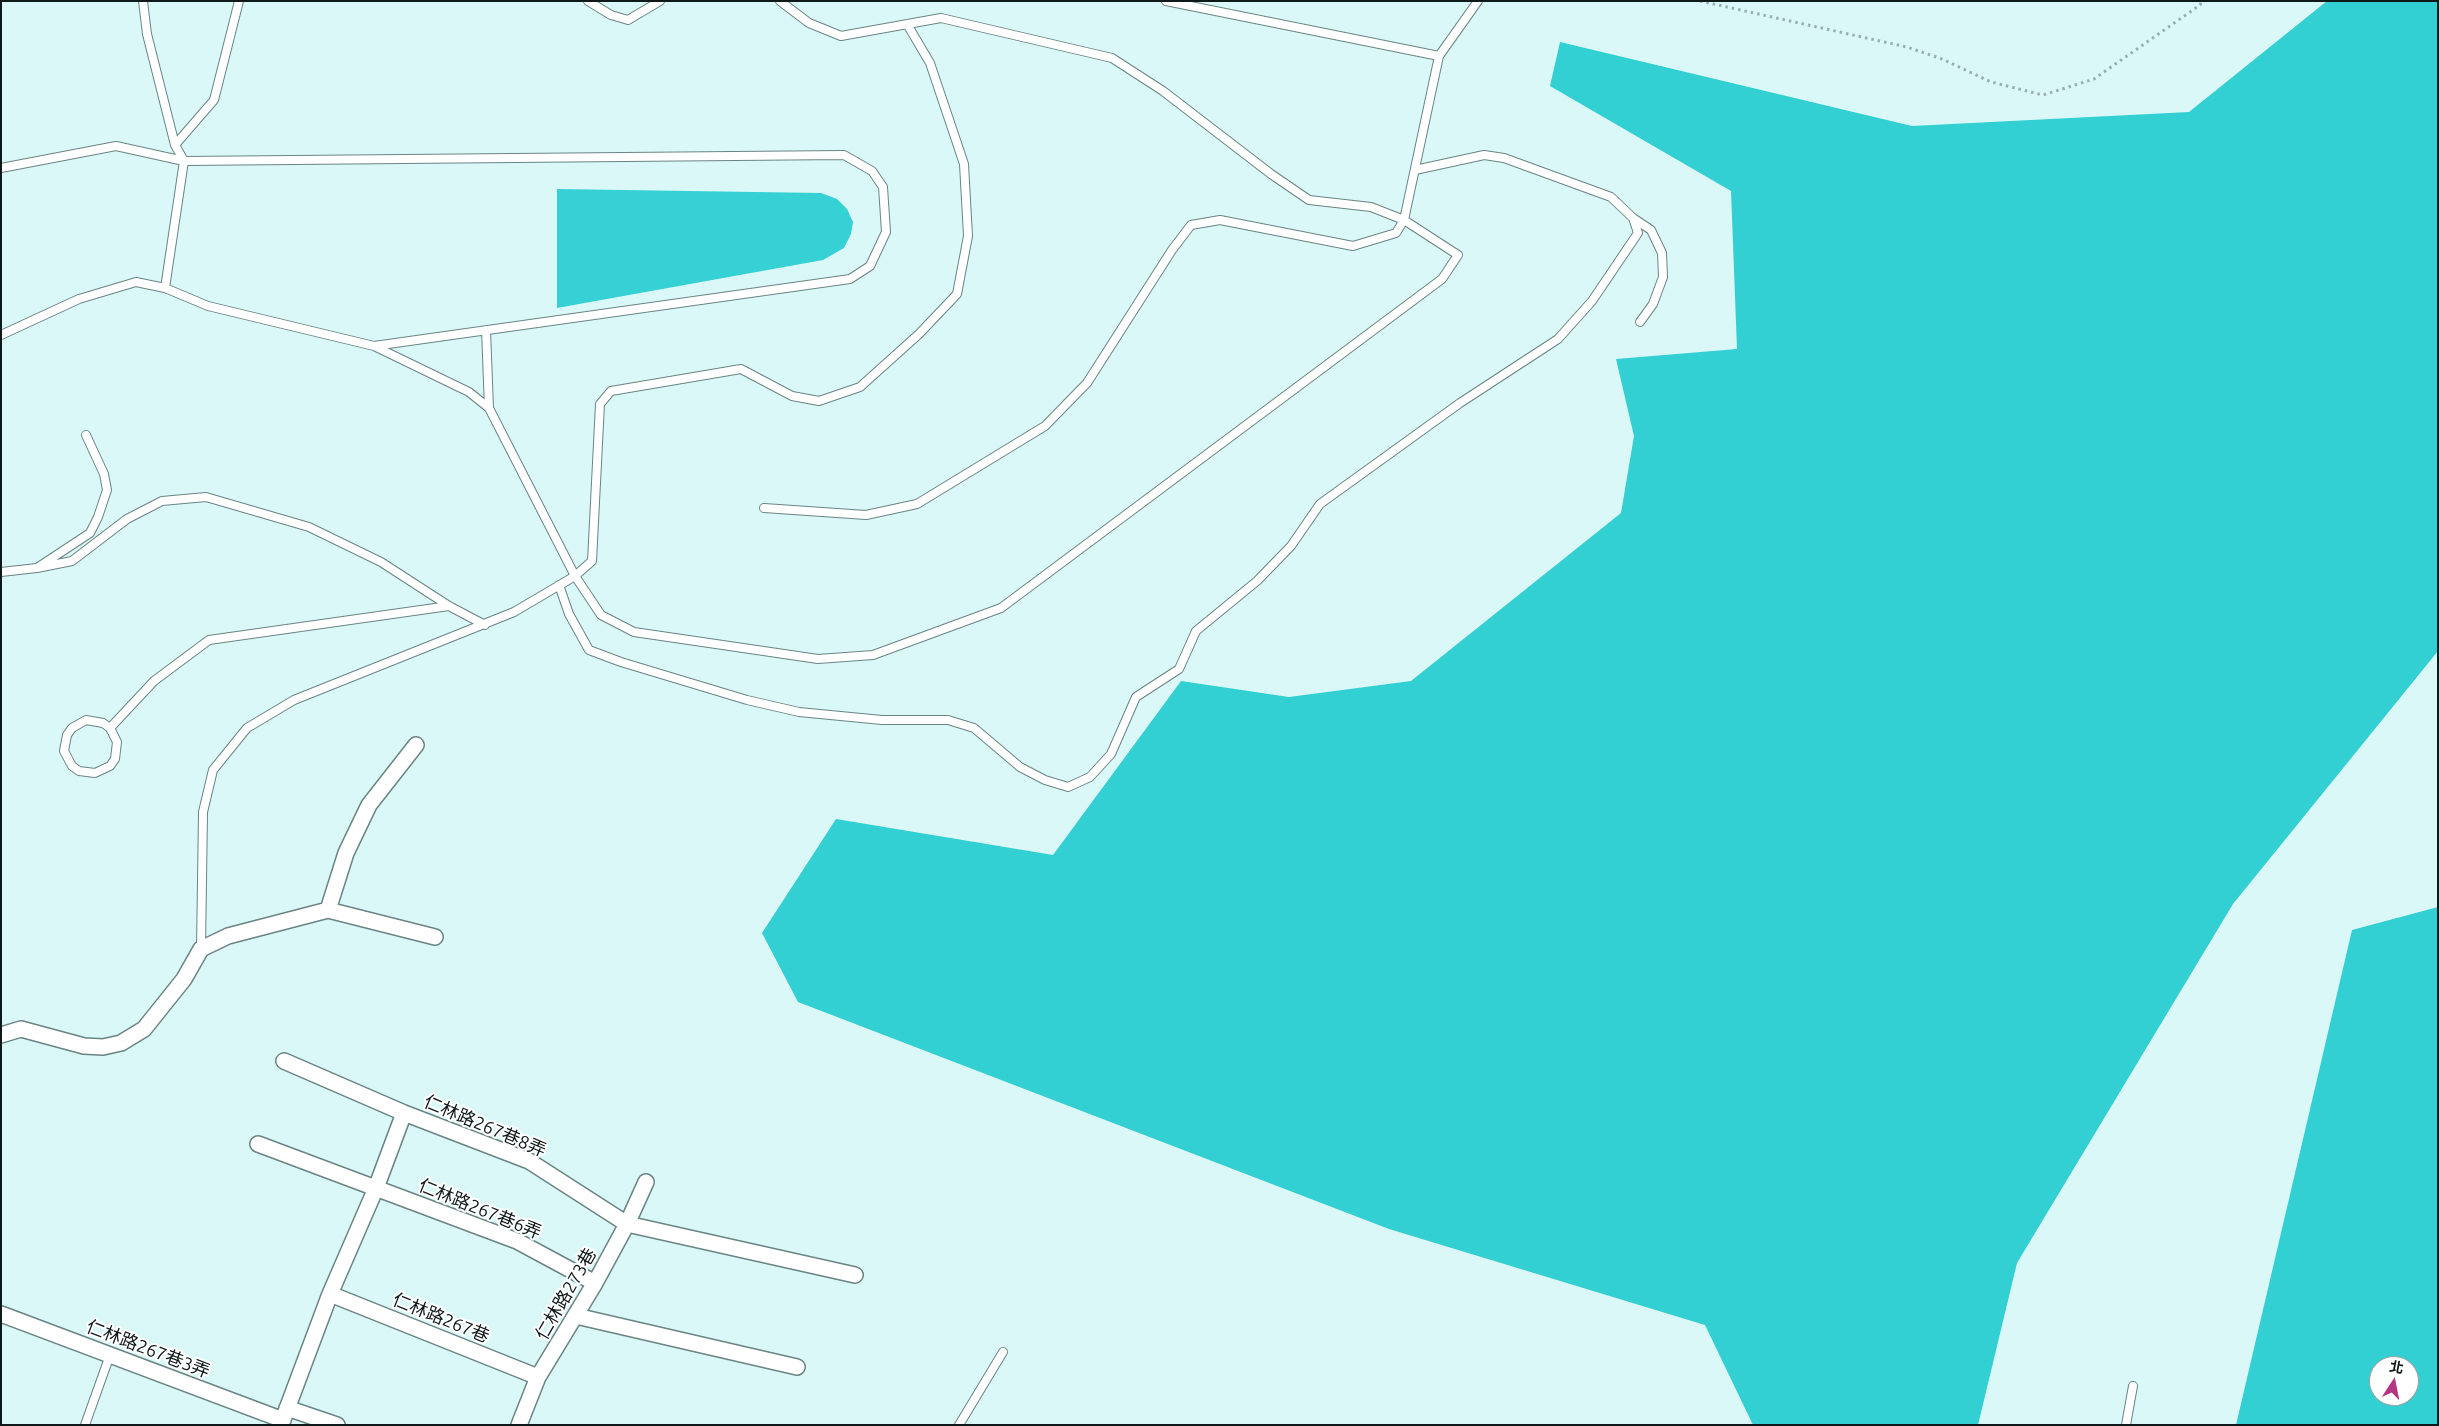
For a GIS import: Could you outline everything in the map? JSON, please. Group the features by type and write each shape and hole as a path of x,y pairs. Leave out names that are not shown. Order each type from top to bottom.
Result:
{"street":[{"path":"328,910 346,854 369,805 416,745"},
{"path":"1,1035 21,1029 84,1046 103,1048 120,1042 144,1029 184,979 201,949 228,936 328,910 435,937"},
{"name":"仁林路267巷8弄","path":"284,1061 404,1113 529,1161 627,1224"},
{"path":"337,1425 284,1417 330,1294 376,1188 404,1113"},
{"name":"仁林路267巷6弄","path":"258,1144 517,1241 595,1284"},
{"name":"仁林路273巷","path":"518,1425 538,1377 595,1284 627,1224 646,1182"},
{"path":"627,1224 855,1275"},
{"name":"仁林路267巷","path":"330,1294 538,1377"},
{"name":"仁林路267巷3弄","path":"1,1314 284,1417"},
{"path":"576,1316 797,1367"}],"lane":[{"path":"143,1 147,34 175,146 184,162 165,288"},
{"path":"588,1 611,14 628,20 660,1"},
{"path":"486,330 490,408 575,576 601,615 634,632 818,659 873,655 1001,608 1442,279 1458,256 1404,220 1371,207 1309,200 1163,91 1112,58 941,18 841,36 809,23 780,1"},
{"path":"1166,1 1439,56"},
{"path":"764,508 866,515 916,504 1046,426 1087,384 1172,250 1191,225 1220,220 1353,246 1396,233 1404,220 1439,56 1478,1"},
{"path":"175,146 214,100 240,2"},
{"path":"201,949 202,812 213,770 247,728 294,700 514,612 575,576 592,562 600,404 610,391 741,369 792,396 818,401 860,387 919,334 957,294 968,236 964,164 930,63 907,24"},
{"path":"1,168 116,146 184,162 844,155 872,170 883,187 886,232 870,266 850,279 374,346"},
{"path":"1415,170 1484,155 1504,158 1611,196 1633,218 1651,230 1662,253 1662,277 1653,304 1640,322"},
{"path":"559,585 570,614 589,650 747,700 799,712 882,720 948,720 974,728 1020,767 1045,780 1068,787 1090,777 1111,754 1136,698 1179,669 1196,631 1257,582 1291,546 1320,504 1460,403 1558,339 1592,302 1625,254 1638,233 1633,218"},
{"path":"1,335 79,299 136,282 165,288 208,306 374,346 469,392 490,408"},
{"path":"37,568 90,533 98,518 108,490 104,474 86,435"},
{"path":"1,572 37,568 72,561 126,519 162,501 206,496 309,528 380,562 448,606 485,625"},
{"path":"110,728 154,681 209,640 448,606"},
{"path":"86,720 103,723 110,728 117,742 115,759 110,766 103,770 87,773 72,766 64,751 67,735 72,728 86,720"},
{"path":"959,1425 1003,1352"},
{"path":"85,1425 110,1355"},
{"path":"2126,1425 2133,1386"}],"path":[{"path":"1700,1 1907,47 1942,59 1991,82 2043,95 2094,79 2200,5 2202,1"}],"shaded area":[{"path":"2327,1 2438,1 2438,651 2233,904 2017,1263 1978,1425 1753,1425 1705,1325 1389,1229 798,1002 762,933 836,819 1053,855 1181,681 1289,697 1411,681 1621,513 1634,436 1616,359 1737,349 1731,191 1550,86 1560,42 1912,126 2189,112"},
{"path":"557,189 821,193 837,199 847,209 853,222 851,234 844,248 823,260 557,308"},
{"path":"2438,907 2438,1425 2236,1425 2352,930"}]}
